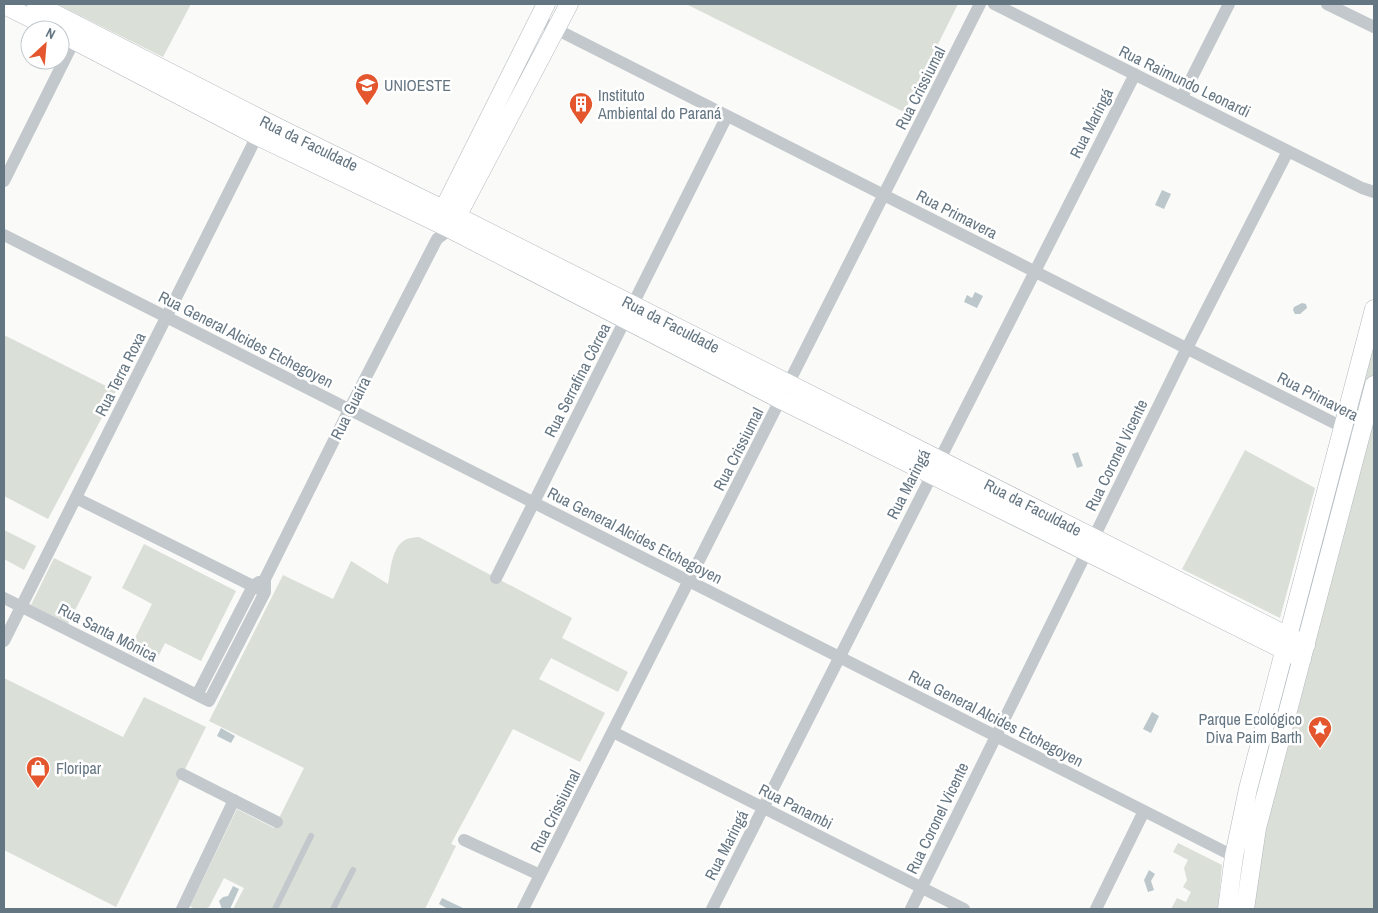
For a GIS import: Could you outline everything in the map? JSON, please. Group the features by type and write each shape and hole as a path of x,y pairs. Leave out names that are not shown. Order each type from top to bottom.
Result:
{"street":[{"name":"Rua da Faculdade","path":"36,4 72,33 445,223 629,312 789,383 935,467"},
{"name":"Rua Guaíra","path":"265,592 265,579 445,223 546,4"},
{"name":"Rua Guaíra","path":"445,223 569,4"},
{"name":"Rua Crissiumal","path":"523,909 980,4"},
{"name":"Rua Raimundo Leonardi","path":"994,4 1362,188 1374,192"},
{"path":"1182,97 1229,4"},
{"path":"1327,4 1374,27"},
{"path":"4,5 34,20"},
{"name":"Rua Primavera","path":"538,20 1360,436"},
{"path":"4,181 72,33"},
{"name":"Rua Maringá","path":"712,909 1135,74"},
{"name":"Rua Serrafina Côrrea","path":"496,578 727,116"},
{"name":"Rua Terra Roxa","path":"4,641 261,129"},
{"name":"Rua Coronel Vicente","path":"910,909 1187,348 1288,151"},
{"name":"Rua Raimundo Leonardi","path":"1362,188 1374,197"},
{"name":"Rua General Alcides Etchegoyen","path":"4,235 1251,865"},
{"path":"1227,909 1234,856 1248,790 1374,310"},
{"name":"Rua da Faculdade","path":"629,312 781,400 935,467 1304,652"},
{"path":"1245,909 1258,828 1374,386"},
{"path":"76,498 253,586 265,592 209,702 197,695 253,586 265,579"},
{"name":"Rua Santa Mônica","path":"4,598 197,695"},
{"name":"Rua Panambi","path":"613,732 964,909"},
{"path":"182,774 277,822"},
{"path":"182,909 234,800"},
{"path":"1096,909 1144,811"},
{"path":"464,840 540,875"}],"lane":[{"path":"275,909 311,836"},
{"path":"333,909 352,870"}],"shaded area":[{"path":"57,4 191,4 163,57"},
{"path":"686,4 958,4 904,112"},
{"path":"1162,190 1171,194 1164,209 1155,205"},
{"path":"975,292 983,296 977,308 964,302 967,295 972,298"},
{"path":"1302,303 1306,304 1307,308 1300,314 1295,314 1294,307"},
{"name":"Parque Ecológico Diva Paim Barth","path":"1374,304 1374,909 1235,909 1240,872 1244,871 1247,846 1244,841"},
{"path":"4,335 116,391 48,519 4,496"},
{"path":"1245,450 1315,488 1280,618 1182,569"},
{"path":"1078,452 1083,466 1077,468 1072,454"},
{"path":"4,530 36,546 24,570 4,559"},
{"path":"419,537 572,618 562,638 628,672 618,692 551,658 539,679 605,713 580,762 513,729 451,844 456,846 425,909 233,909 244,888 224,878 209,907 200,910 192,908 190,906 237,809 274,828 304,768 209,721 283,575 333,599 351,561 388,584 393,559 398,547 407,539"},
{"path":"144,544 236,591 201,661 165,643 154,665 128,652 152,604 122,588"},
{"path":"54,558 92,577 68,624 31,605"},
{"path":"4,678 123,737 144,697 206,727 116,907 4,850"},
{"path":"1152,712 1159,716 1151,733 1143,729"},
{"path":"221,728 235,736 231,743 217,736"},
{"path":"1178,843 1222,865 1218,909 1171,909 1177,898 1186,902 1191,892 1183,887 1187,880 1184,868 1188,860 1173,852"},
{"path":"1149,870 1155,874 1151,881 1154,890 1148,892 1144,880"},
{"path":"233,886 239,889 230,909 222,909 219,901 223,897 228,896"},
{"path":"442,898 463,908 448,909 439,904"}],"place":[{"name":"UNIOESTE","path":"367,106"},
{"name":"Instituto Ambiental do Paraná","path":"581,125"},
{"name":"Parque Ecológico Diva Paim Barth","path":"1320,749"},
{"name":"Floripar","path":"38,789"}]}
